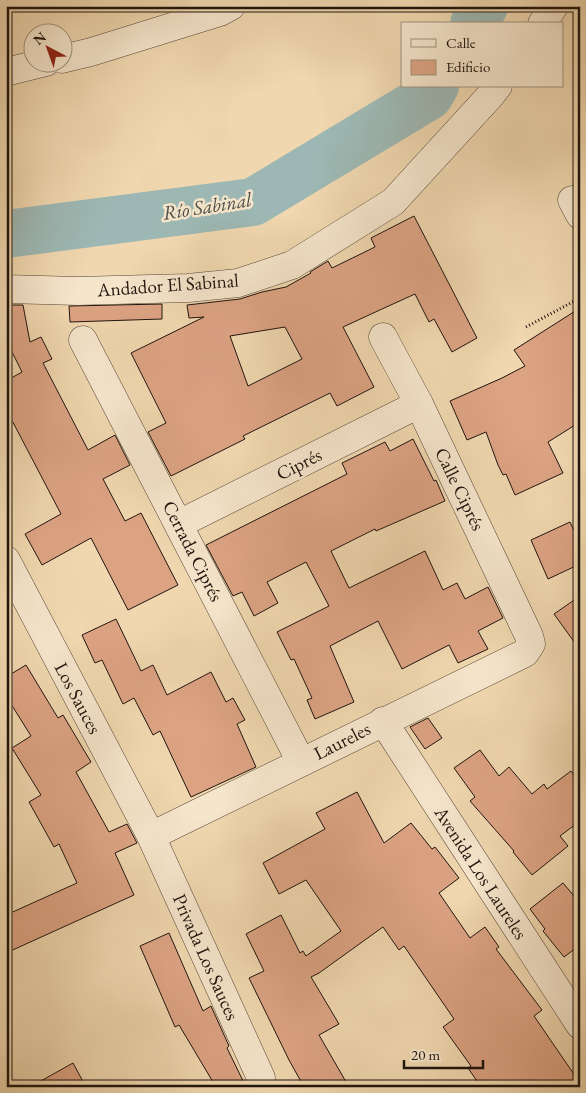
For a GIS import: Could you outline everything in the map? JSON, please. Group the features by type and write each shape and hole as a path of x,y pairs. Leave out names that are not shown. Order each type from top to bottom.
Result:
{"street":[{"path":"72,57 211,15 231,6"},
{"path":"543,22 554,6"},
{"path":"7,70 22,67"},
{"name":"Andador El Sabinal","path":"6,289 78,291 188,288 238,283 292,265 393,202 496,88"},
{"name":"Calle Ciprés","path":"383,337 419,404 529,636 530,644"},
{"name":"Cerrada Ciprés","path":"84,340 301,762"},
{"name":"Ciprés","path":"179,524 419,404"},
{"name":"Los Sauces","path":"6,560 151,836"},
{"name":"Laureles","path":"151,836 525,653 530,644"},
{"name":"Avenida Los Laureles","path":"383,721 580,1026"},
{"name":"Privada Los Sauces","path":"151,836 261,1078"}],"path":[{"path":"526,327 580,298"}],"building":[{"path":"414,216 477,338 452,352 434,319 429,322 415,294 343,327 374,387 337,406 330,393 243,436 245,439 171,476 148,432 166,423 131,353 204,317 189,318 187,305 240,299 286,287 328,261 332,268 375,247 371,238","holes":["285,327 302,359 248,386 230,336"]},
{"path":"162,304 162,319 70,322 69,306"},
{"path":"6,305 23,305 30,342 41,337 52,359 43,363 88,450 115,435 130,465 103,479 125,521 141,513 178,585 128,610 91,538 42,565 25,534 61,514 6,409 6,381 22,372 6,340"},
{"path":"580,308 580,422 548,442 563,473 515,495 506,474 503,475 498,465 486,432 467,440 450,401 525,366 514,350"},
{"path":"413,439 434,481 436,480 445,501 376,531 375,529 331,551 349,588 425,551 443,590 457,583 465,599 488,587 503,618 478,631 488,649 458,663 449,645 402,669 378,621 330,646 354,702 315,719 307,700 312,698 294,659 291,660 277,632 329,606 306,562 267,582 278,603 254,616 242,592 233,596 206,545 347,474 342,463 385,442 390,451"},
{"path":"570,522 580,543 580,564 548,579 531,540"},
{"path":"580,596 580,650 554,614"},
{"path":"116,619 141,671 153,665 167,695 211,672 226,702 233,698 245,720 237,724 256,767 191,797 160,731 153,735 134,698 123,704 102,660 95,663 82,635"},
{"path":"26,665 58,718 63,715 91,762 76,772 109,832 127,824 137,843 115,853 134,895 6,953 6,915 77,883 59,844 54,847 29,802 41,795 12,748 31,736 6,696 6,677"},
{"path":"428,718 442,738 425,749 410,727"},
{"path":"480,750 499,776 509,767 532,794 544,784 547,789 571,771 580,783 580,821 560,836 568,846 532,875 514,851 470,801 475,797 454,768"},
{"path":"357,792 384,843 411,823 432,849 435,847 459,878 439,893 470,938 485,927 499,947 496,949 542,1010 534,1016 580,1083 580,1087 481,1087 468,1068 471,1066 443,1027 454,1019 404,946 399,950 383,927 311,977 339,1024 319,1035 349,1087 304,1087 249,978 264,971 246,934 281,915 300,953 303,951 306,956 341,931 306,880 279,894 263,863 325,829 316,813"},
{"path":"563,883 580,903 580,945 564,957 543,931 545,929 530,909"},
{"path":"169,933 203,1011 211,1006 229,1046 227,1048 246,1087 216,1087 179,1025 175,1027 140,946"},
{"path":"73,1063 86,1087 30,1087"}],"waterway":[{"name":"Río Sabinal","path":"475,22 484,6"},
{"name":"Río Sabinal","path":"6,234 253,202 429,96 434,88"}]}
